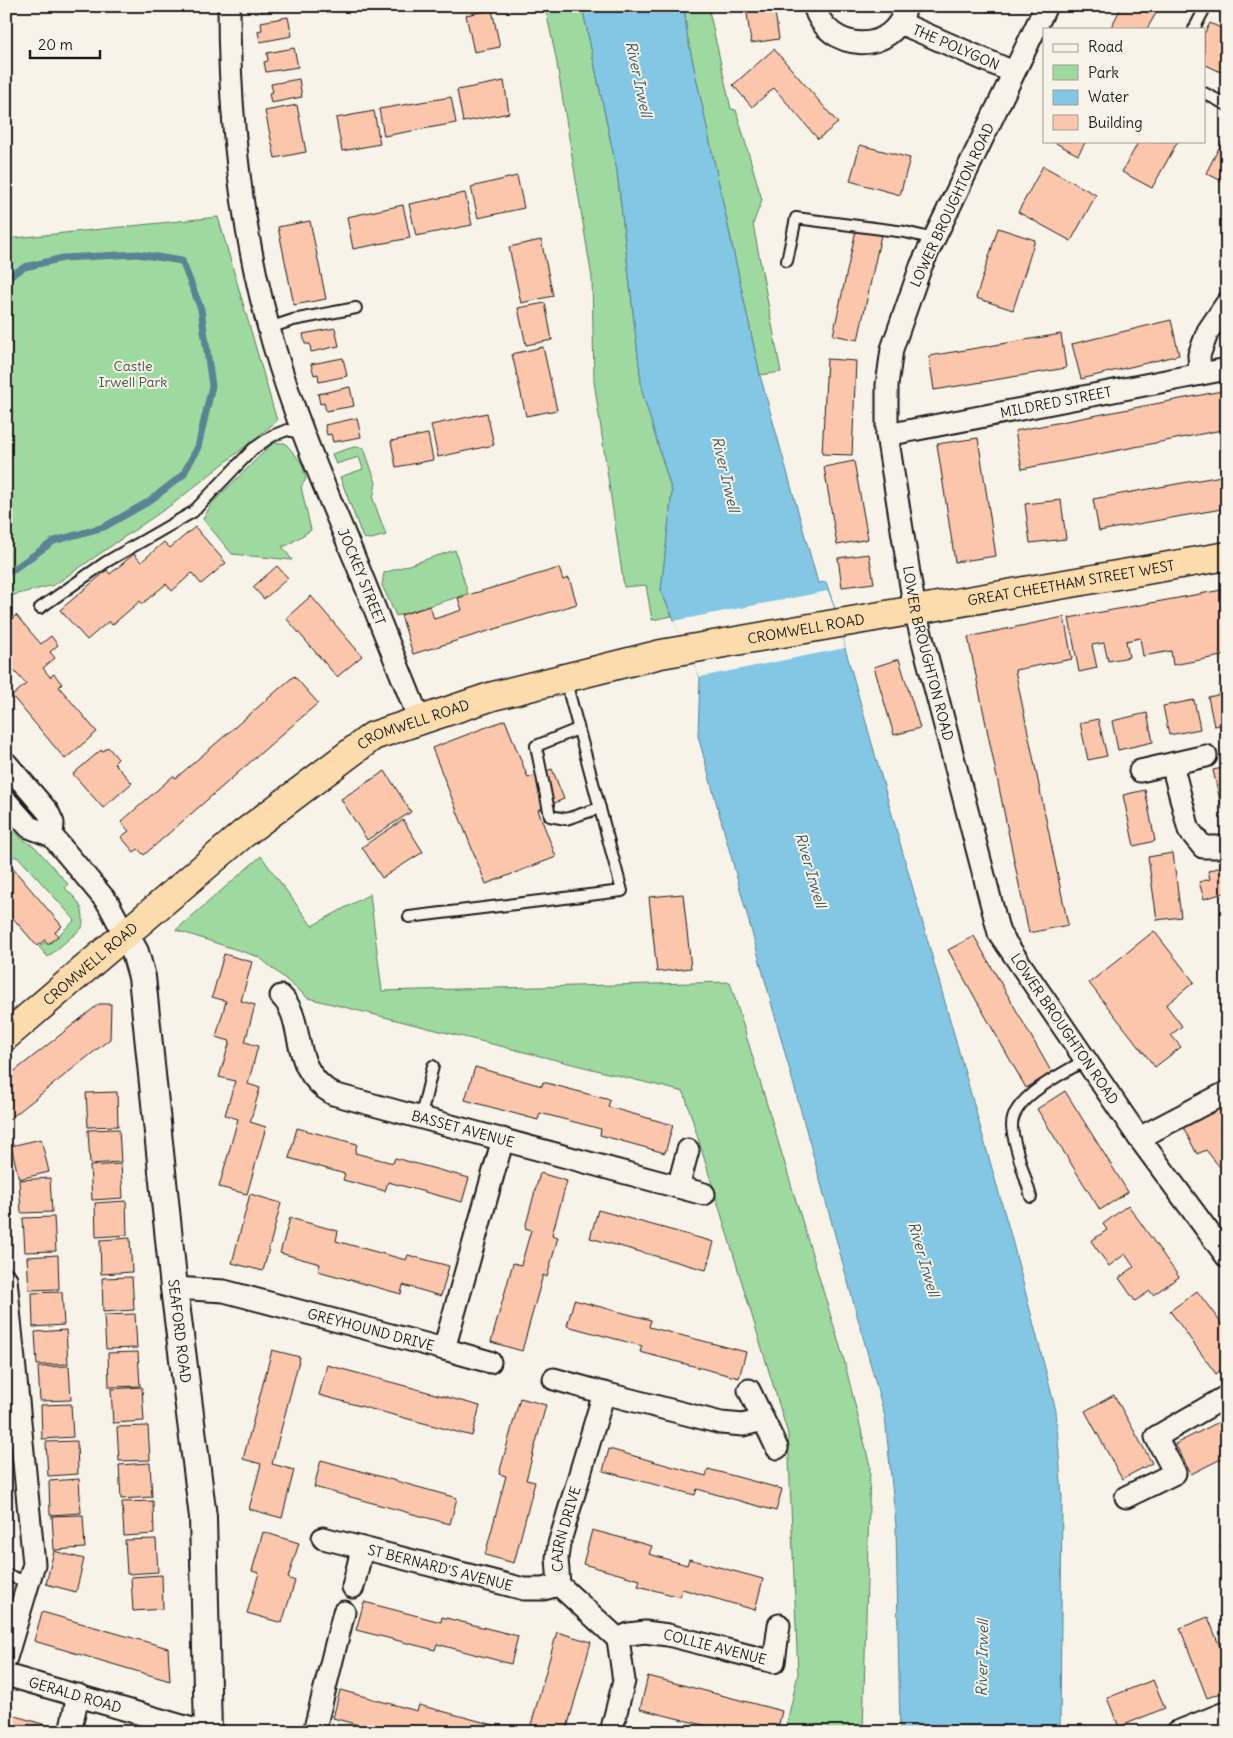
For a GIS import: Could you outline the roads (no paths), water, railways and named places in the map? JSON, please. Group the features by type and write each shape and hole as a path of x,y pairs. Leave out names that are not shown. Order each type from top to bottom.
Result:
{"highway":[{"name":"GREAT CHEETHAM STREET WEST","path":"915,611 1227,556"},
{"name":"CROMWELL ROAD","path":"6,1036 124,933 174,895 243,834 374,736 419,720 565,677 688,650 915,611"}],"street":[{"name":"JOCKEY STREET","path":"229,6 239,169 249,245 269,328 305,435 336,518 355,559 419,720"},
{"name":"THE POLYGON","path":"814,6 821,22 831,34 845,41 860,44 875,41 889,34 903,14 1013,72"},
{"name":"LOWER BROUGHTON ROAD","path":"1046,6 921,266 892,349 886,385 886,436 915,611 999,932 1139,1138 1227,1257"},
{"path":"1200,374 1198,355 1208,332 1227,303"},
{"name":"MILDRED STREET","path":"886,436 1227,369"},
{"path":"1140,771 1206,756"},
{"path":"6,763 48,812 53,823 52,836"},
{"path":"1172,764 1188,830 1203,847 1227,847"},
{"path":"6,801 30,827 52,836 108,903 124,933"},
{"name":"SEAFORD ROAD","path":"124,933 135,952 142,976 174,1288 202,1517 208,1732"},
{"name":"BASSET AVENUE","path":"282,996 289,1004 300,1051 313,1077 321,1087 333,1094 421,1116 704,1194"},
{"path":"1139,1138 1227,1092"},
{"name":"GREYHOUND DRIVE","path":"174,1288 224,1291 444,1349 503,1139"},
{"path":"678,1187 688,1150"},
{"path":"6,1280 34,1564 6,1658"},
{"path":"444,1349 490,1362"},
{"path":"554,1379 721,1423 743,1425 762,1420"},
{"path":"749,1390 777,1448"},
{"name":"CAIRN DRIVE","path":"604,1393 559,1544 557,1558 559,1585 618,1639"},
{"path":"1126,1497 1175,1473 1156,1437 1227,1396"},
{"name":"ST BERNARD'S AVENUE","path":"323,1538 524,1589 542,1589 559,1585"},
{"path":"352,1587 362,1549"},
{"path":"314,1732 344,1612"},
{"name":"COLLIE AVENUE","path":"618,1639 629,1634 646,1632 668,1635 743,1656 774,1662 778,1625"},
{"path":"612,1732 624,1681 618,1639"},
{"name":"GERALD ROAD","path":"6,1675 203,1732"},
{"path":"70,1732 78,1695"},
{"path":"1177,1732 1227,1712"}],"lane":[{"path":"1195,28 1206,6"},
{"path":"1206,93 1227,105"},
{"path":"787,261 796,218 905,232 934,239"},
{"path":"269,328 293,320 356,308"},
{"path":"40,608 106,562 193,512 253,449 272,436 287,430 305,435"},
{"path":"410,917 622,891 565,677"},
{"path":"578,729 536,746 550,816 566,819 600,808"},
{"path":"1032,1197 1012,1126 1016,1112 1021,1103 1038,1090 1085,1060"},
{"path":"421,1116 433,1066"},
{"path":"6,1575 28,1582"}],"water":[{"name":"River Irwell","path":"582,6 684,6 687,35 760,375 818,583 826,582 840,624 845,648 1011,1236 1056,1411 1062,1497 1060,1732 900,1732 896,1526 885,1417 698,736 700,677 661,591 672,492 642,391 617,171"}],"waterway":[{"path":"6,278 25,267 63,258 138,254 182,261 201,309 212,386 198,447 183,475 148,502 104,527 54,541 11,571 6,572"}],"park label":[{"name":"Castle Irwell Park","path":"133,374"}]}
